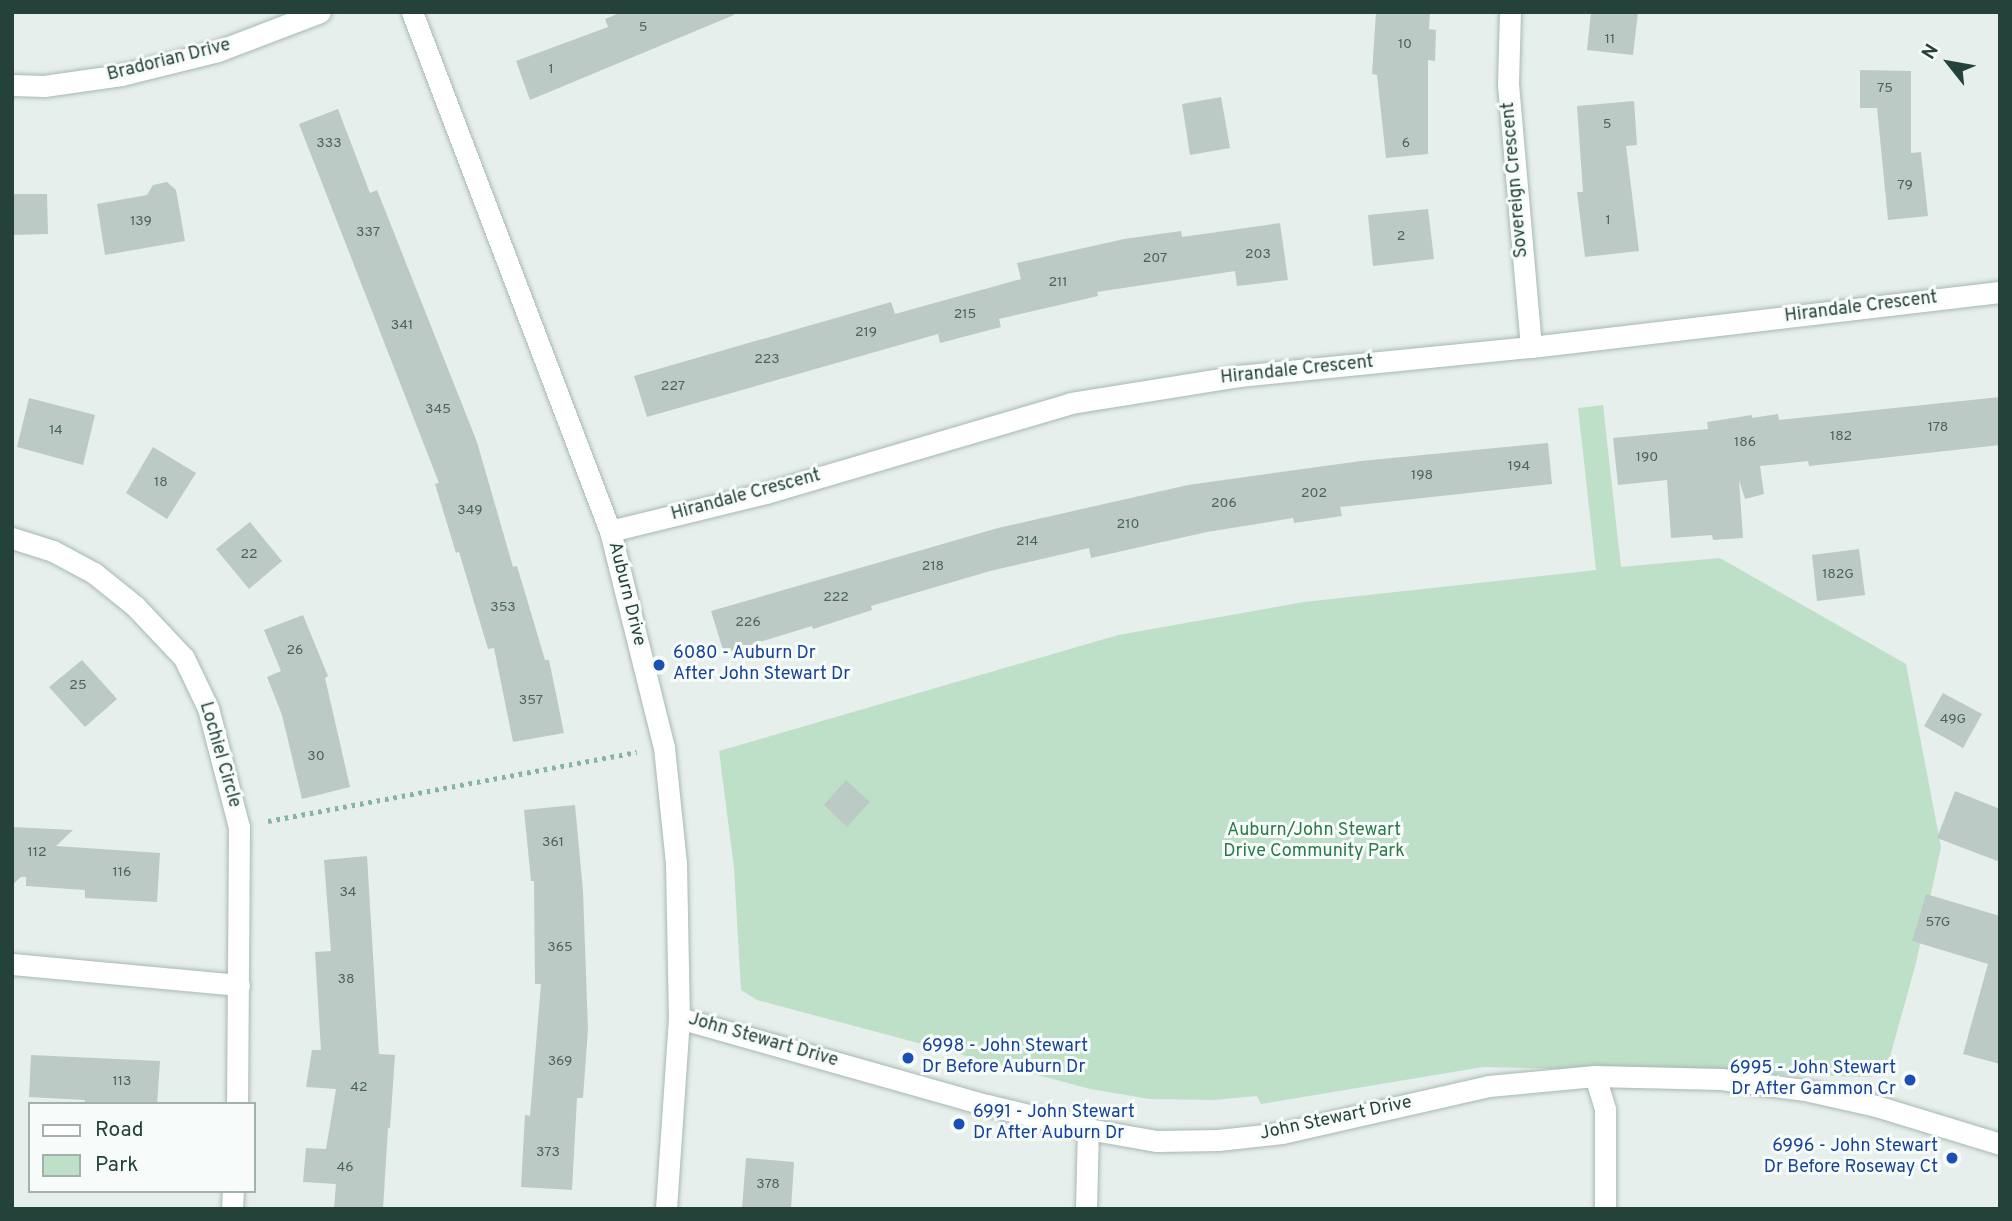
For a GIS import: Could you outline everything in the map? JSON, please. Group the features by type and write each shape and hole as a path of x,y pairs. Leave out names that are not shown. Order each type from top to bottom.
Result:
{"street":[{"name":"Bradorian Drive","path":"12,85 44,86 121,75 218,51 320,12"},
{"name":"Auburn Drive","path":"412,12 610,531 664,747 676,864 679,1017 666,1209"},
{"name":"Sovereign Crescent","path":"1510,12 1508,85 1531,346"},
{"name":"Hirandale Crescent","path":"610,531 766,493 1071,403 1239,376 1531,346 2000,292"},
{"name":"Lochiel Circle","path":"12,538 53,551 94,573 135,606 184,658 208,708 239,827 237,1102"},
{"path":"12,964 239,985"},
{"name":"John Stewart Drive","path":"679,1017 987,1105 1088,1129 1157,1141 1282,1133 1489,1086 1595,1076 1721,1079 1805,1090 1876,1105 2000,1144"},
{"path":"1595,1076 1605,1109 1605,1209"},
{"path":"1086,1209 1088,1129"}],"path":[{"path":"239,827 664,747"}],"green space":[{"name":"Auburn/John Stewart Drive Community Park","path":"1603,405 1621,567 1720,558 1906,664 1941,847 1916,963 1886,1071 1875,1068 1871,1077 1483,1067 1261,1104 1257,1096 1214,1100 1150,1099 1090,1089 757,1000 741,990 734,868 719,751 1118,635 1304,602 1596,570 1578,408"}],"building":[{"path":"622,12 733,12 734,15 530,100 516,61 608,27 605,19"},
{"path":"1376,12 1430,12 1429,29 1436,30 1435,61 1428,60 1428,154 1386,158 1377,75 1372,74"},
{"path":"1591,12 1638,12 1633,55 1587,50"},
{"path":"1860,70 1911,71 1911,153 1921,152 1928,216 1888,220 1877,108 1860,108"},
{"path":"1221,97 1230,148 1190,155 1182,104"},
{"path":"1634,101 1637,145 1626,146 1639,251 1585,257 1577,192 1583,192 1577,106"},
{"path":"338,109 370,193 377,190 477,442 513,567 517,566 545,660 549,660 564,733 513,742 494,648 488,649 459,552 456,553 435,484 439,483 299,124"},
{"path":"167,182 176,190 185,241 105,255 97,204 147,195 153,185"},
{"path":"12,194 47,194 48,234 12,235"},
{"path":"1428,209 1434,259 1373,266 1368,215"},
{"path":"1280,223 1288,280 1237,286 1235,271 1097,292 1098,296 999,319 1001,327 940,343 938,334 647,417 634,376 891,302 895,314 1021,279 1017,263 1124,239 1181,231 1182,237"},
{"path":"2000,397 2000,445 1809,466 1808,461 1760,466 1764,494 1745,499 1739,480 1743,538 1713,540 1712,535 1671,538 1667,480 1618,485 1613,438 1708,429 1707,422 1752,415 1752,418 1778,414 1779,420"},
{"path":"29,398 95,415 83,465 17,447"},
{"path":"1548,443 1552,484 1340,507 1342,516 1294,523 1293,518 1207,532 1091,558 1089,548 990,571 871,606 872,610 813,629 812,626 724,653 711,611 998,528 1188,485 1361,461"},
{"path":"153,447 196,473 167,519 126,493"},
{"path":"250,522 282,561 249,589 216,549"},
{"path":"1859,549 1865,595 1817,601 1812,555"},
{"path":"303,615 328,676 325,678 350,787 302,799 282,715 267,677 281,671 264,630"},
{"path":"82,660 117,699 85,727 49,687"},
{"path":"1943,693 1982,714 1963,748 1924,726"},
{"path":"846,780 870,802 847,827 824,805"},
{"path":"1955,791 2000,809 2000,862 1937,838"},
{"path":"575,805 583,891 588,1029 583,1098 577,1098 572,1190 521,1187 525,1115 530,1116 541,984 535,984 534,881 531,881 524,810"},
{"path":"12,827 73,830 56,846 160,853 157,902 85,898 85,890 26,886 26,877 21,877 12,885"},
{"path":"367,856 379,1054 395,1055 383,1209 334,1209 336,1184 303,1182 306,1148 326,1149 336,1089 306,1087 312,1050 321,1050 315,952 331,951 324,860"},
{"path":"1926,894 2000,916 2000,1064 1963,1054 1988,964 1912,941"},
{"path":"31,1055 160,1061 157,1102 84,1102 29,1097"},
{"path":"746,1158 794,1162 791,1209 742,1209"}],"place":[{"name":"6080 - Auburn Dr After John Stewart Dr","path":"659,665"},
{"name":"6998 - John Stewart Dr Before Auburn Dr","path":"908,1058"},
{"name":"6995 - John Stewart Dr After Gammon Cr","path":"1910,1080"},
{"name":"6991 - John Stewart Dr After Auburn Dr","path":"959,1124"},
{"name":"6996 - John Stewart Dr Before Roseway Ct","path":"1952,1158"}]}
